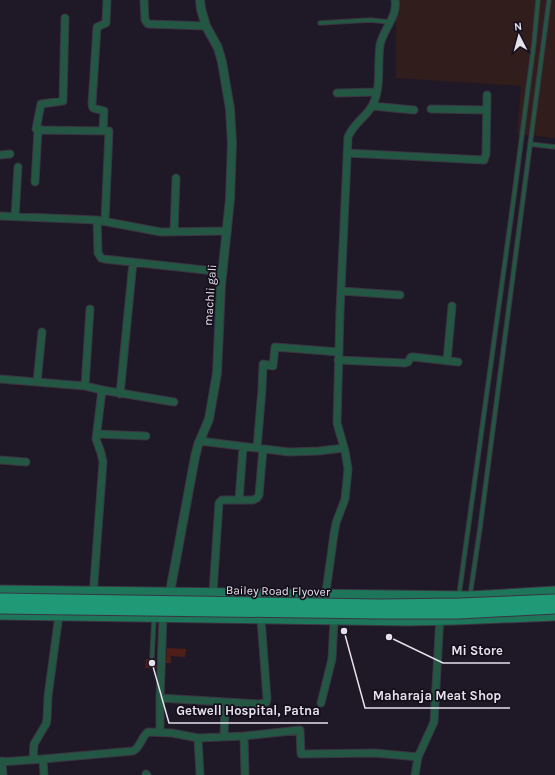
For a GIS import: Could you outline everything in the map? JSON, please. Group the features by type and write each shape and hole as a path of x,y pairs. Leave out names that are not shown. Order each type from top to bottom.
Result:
{"highway":[{"name":"Bailey Road Flyover","path":"0,599 379,606 539,602 554,594"},
{"name":"Bailey Road Flyover","path":"0,608 459,613 555,608"}],"main road":[{"path":"0,590 326,593 438,596 554,594 555,616 440,621 0,615"},
{"path":"156,592 159,617"}],"street":[{"path":"104,130 104,111 93,108 92,104 97,26 106,23 107,0"},
{"path":"144,0 145,20 148,24 206,26"},
{"name":"machli gali","path":"170,592 195,457 209,420 218,373 223,272 230,199 232,143 230,109 220,55 218,48 206,26 200,0"},
{"path":"323,620 334,534 336,523 345,499 348,469 344,448 338,432 337,422 338,360 348,137 350,131 372,106 377,92 380,46 383,34 395,12 395,0"},
{"path":"65,18 63,101 41,104 36,129 104,130 110,133 98,249 100,256 104,259 223,272"},
{"path":"337,93 377,92"},
{"path":"347,153 484,160 486,154 487,95"},
{"path":"372,106 414,110"},
{"path":"431,109 487,110"},
{"path":"35,182 37,133 40,129"},
{"path":"0,154 10,154"},
{"path":"15,217 18,167"},
{"path":"174,232 176,178"},
{"path":"0,216 101,221 161,232 227,231"},
{"path":"120,394 133,262"},
{"path":"341,291 400,295"},
{"path":"447,361 452,306"},
{"path":"85,386 90,309"},
{"path":"37,382 42,332"},
{"path":"213,592 219,503 222,500 253,500 258,497 263,364 273,366 275,347 339,352"},
{"path":"338,360 405,363 414,356 458,362"},
{"path":"0,380 85,386 120,394 174,402"},
{"path":"92,616 103,462 97,442 102,390"},
{"path":"97,434 146,436"},
{"path":"200,442 298,452 319,452 344,448"},
{"path":"240,500 243,447"},
{"path":"0,460 26,462"},
{"path":"415,775 418,757 434,722 440,621 438,596"},
{"path":"32,760 34,744 46,724 47,719 48,696 59,616"},
{"path":"159,617 160,732"},
{"path":"160,698 258,704 267,702 260,619"},
{"path":"320,703 332,659 334,620"},
{"path":"224,738 225,702"},
{"path":"3,775 1,761 32,760 134,751 137,750 142,738 148,732 160,732 198,738 224,738 300,730 301,754 375,753 418,757"},
{"path":"244,736 245,775"},
{"path":"198,738 200,775"},
{"path":"43,759 44,775"}],"lane":[{"path":"459,596 514,196 538,0"},
{"path":"470,596 549,0"},
{"path":"320,22 370,20 390,22"},
{"path":"530,144 555,147"},
{"path":"152,657 159,617"}],"shaded area":[{"path":"396,0 555,0 555,138 517,134 521,86 396,78"}],"building":[{"path":"167,648 186,649 185,657 171,656 171,663 166,663"},
{"path":"146,659 156,660 156,668 145,668"}],"place":[{"name":"Maharaja Meat Shop","path":"344,631"},
{"name":"Mi Store","path":"389,637"},
{"name":"Getwell Hospital, Patna","path":"152,663"}]}
